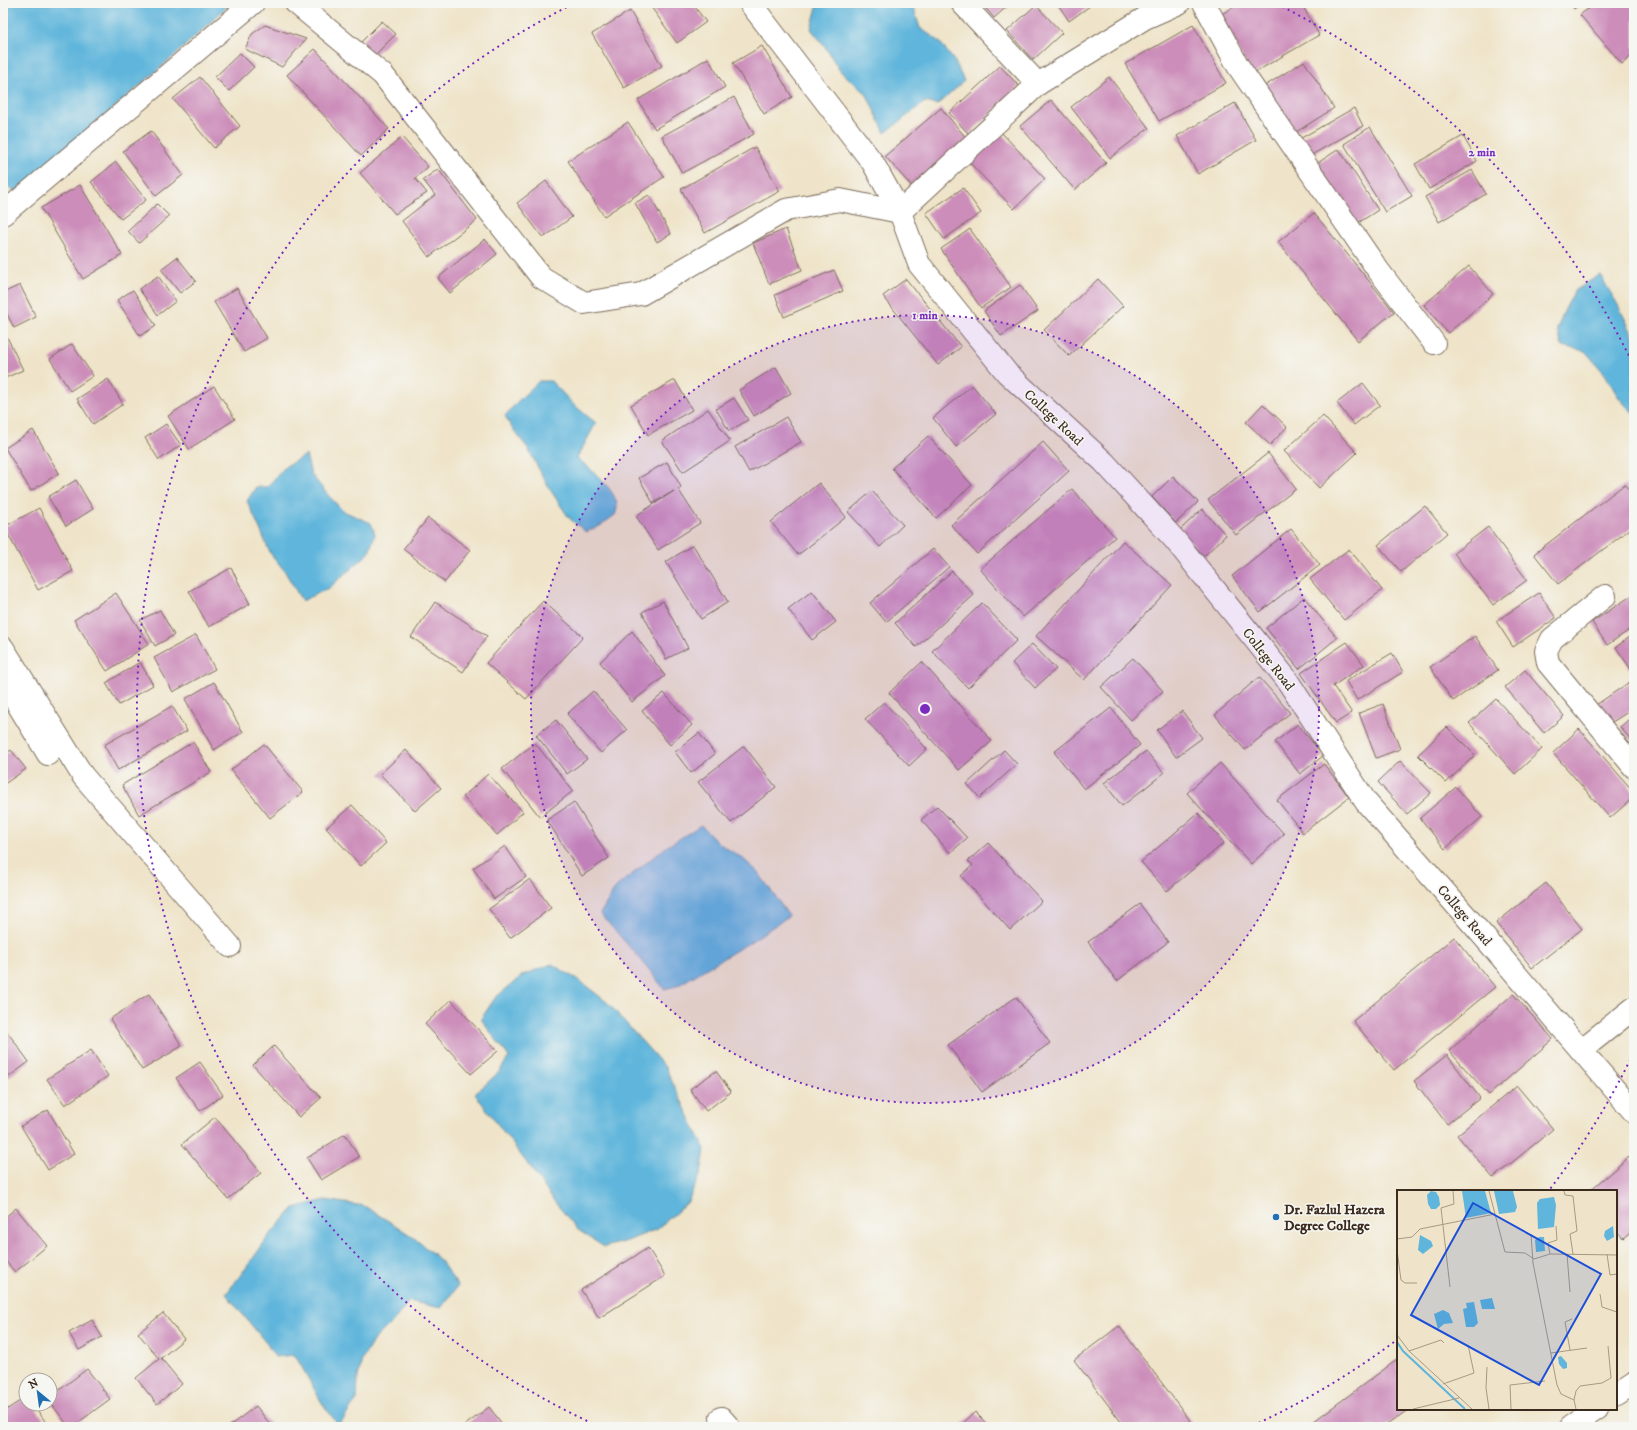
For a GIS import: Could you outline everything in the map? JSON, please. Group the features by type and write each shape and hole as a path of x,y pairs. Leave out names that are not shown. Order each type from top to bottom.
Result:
{"street":[{"path":"3,214 253,3"},
{"path":"296,3 383,75 541,277 584,303 641,294 786,210 840,200 900,212 1038,84 1145,18 1179,3"},
{"name":"College Road","path":"750,3 873,163 900,212 919,264 1007,373 1104,462 1175,540 1285,677 1366,802 1634,1112"},
{"path":"962,3 1038,84"},
{"path":"1204,3 1238,66 1378,270 1434,343"},
{"path":"1605,596 1552,639 1546,651 1548,663 1634,768"},
{"path":"3,648 83,776 230,946"},
{"path":"3,680 48,754"},
{"path":"1581,1050 1634,1008"},
{"path":"1617,1395 1634,1383"},
{"path":"1571,1427 1596,1410"}],"water":[{"path":"3,3 231,3 174,56 21,188 13,191 3,181"},
{"path":"818,3 912,3 920,28 939,41 955,62 964,81 938,105 925,102 885,133 866,93 840,71 824,45 811,29"},
{"path":"1600,275 1618,305 1634,337 1634,413 1617,395 1605,374 1585,351 1562,346 1557,329 1575,290"},
{"path":"539,381 551,381 574,405 596,423 577,458 607,486 616,500 617,507 615,515 600,526 586,532 569,518 549,488 527,447 512,428 505,416"},
{"path":"306,455 311,474 327,494 343,511 371,523 375,534 369,553 329,588 302,601 284,570 270,553 247,501 256,487 267,487 286,466"},
{"path":"701,825 720,844 742,858 758,872 789,916 747,944 677,986 664,989 643,962 600,914 616,887 666,847"},
{"path":"552,964 580,981 608,1003 665,1067 705,1149 701,1173 687,1203 657,1229 627,1241 604,1247 578,1230 553,1200 475,1094 499,1072 509,1057 481,1019 495,998 523,975"},
{"path":"325,1200 364,1206 395,1225 413,1237 439,1259 458,1286 441,1308 409,1301 395,1319 373,1341 362,1360 358,1377 357,1399 339,1426 322,1403 295,1355 275,1357 267,1344 226,1294 268,1237 294,1208"}],"building":[{"path":"657,3 692,3 706,22 677,43 651,7"},
{"path":"981,3 1011,3 994,18"},
{"path":"1057,3 1094,3 1069,21"},
{"path":"1241,3 1301,3 1319,35 1252,74 1218,16"},
{"path":"1570,3 1582,3 1574,9"},
{"path":"1595,3 1634,3 1634,54 1622,64 1580,15"},
{"path":"1036,5 1062,33 1033,60 1007,31"},
{"path":"630,11 662,66 624,88 592,34"},
{"path":"382,21 396,34 374,56 360,43"},
{"path":"265,25 306,39 282,67 245,49 252,34"},
{"path":"1193,25 1226,83 1159,121 1125,64"},
{"path":"762,46 792,97 764,114 733,63"},
{"path":"315,49 389,129 361,156 287,75"},
{"path":"240,53 254,67 229,91 215,77"},
{"path":"708,58 725,87 655,129 638,100"},
{"path":"1304,61 1334,108 1290,136 1260,89"},
{"path":"1000,66 1019,86 969,134 949,113"},
{"path":"200,77 240,126 214,148 173,99"},
{"path":"1109,77 1149,128 1110,158 1071,107"},
{"path":"734,97 754,134 682,173 662,136"},
{"path":"1051,100 1106,163 1075,190 1020,126"},
{"path":"1235,103 1256,140 1198,174 1177,136"},
{"path":"941,108 968,140 913,188 885,156"},
{"path":"1354,108 1363,126 1306,158 1296,141"},
{"path":"628,122 664,177 604,216 568,161"},
{"path":"1370,127 1412,196 1385,212 1344,144"},
{"path":"151,131 183,175 156,196 123,151"},
{"path":"1000,131 1045,179 1014,209 968,161"},
{"path":"1463,136 1477,161 1429,189 1415,164"},
{"path":"402,137 428,167 415,178 427,193 395,214 360,173"},
{"path":"755,147 780,191 705,233 681,189"},
{"path":"1339,149 1378,210 1352,227 1313,166"},
{"path":"116,162 146,200 121,219 91,182"},
{"path":"438,169 477,220 429,257 402,221 435,195 423,180"},
{"path":"1472,170 1486,194 1439,222 1425,197"},
{"path":"546,181 572,217 543,238 517,203"},
{"path":"80,185 122,255 83,279 41,208"},
{"path":"963,188 981,213 944,239 926,213"},
{"path":"649,195 671,234 657,242 635,203"},
{"path":"157,204 169,216 139,243 128,231"},
{"path":"1314,213 1394,312 1358,341 1278,242"},
{"path":"786,229 802,270 769,284 753,243"},
{"path":"970,229 1011,287 981,308 941,249"},
{"path":"485,239 497,254 450,293 438,278"},
{"path":"177,257 196,281 180,293 161,269"},
{"path":"1469,266 1493,294 1448,333 1424,305"},
{"path":"834,270 843,291 784,317 775,295"},
{"path":"158,276 176,301 158,315 139,289"},
{"path":"906,279 961,347 938,365 883,296"},
{"path":"1098,279 1123,306 1069,356 1044,330"},
{"path":"20,285 36,317 14,328 3,306 3,293"},
{"path":"1020,285 1038,311 1001,336 984,311"},
{"path":"237,288 267,338 244,352 214,302"},
{"path":"133,290 156,326 140,336 117,300"},
{"path":"7,337 23,370 3,379 3,338"},
{"path":"72,344 93,376 70,391 50,359"},
{"path":"776,367 791,393 754,416 739,390"},
{"path":"108,379 123,404 93,424 77,399"},
{"path":"675,380 692,410 648,435 631,405"},
{"path":"1363,383 1380,405 1354,425 1337,403"},
{"path":"972,385 996,414 956,447 933,418"},
{"path":"214,386 235,419 189,449 168,416"},
{"path":"734,398 748,420 729,431 716,409"},
{"path":"1263,404 1287,427 1270,445 1246,422"},
{"path":"708,409 730,441 683,472 662,441"},
{"path":"1323,416 1357,453 1319,488 1284,451"},
{"path":"786,417 801,442 749,472 735,447"},
{"path":"166,424 181,445 159,460 145,438"},
{"path":"33,430 59,473 31,491 5,448"},
{"path":"928,436 972,485 936,518 892,468"},
{"path":"1043,442 1069,471 977,554 951,525"},
{"path":"1268,453 1296,489 1236,535 1208,500"},
{"path":"667,462 681,487 678,489 700,523 658,550 636,516 674,491 653,503 639,478"},
{"path":"1173,476 1198,502 1176,523 1152,497"},
{"path":"76,480 93,509 66,526 48,497"},
{"path":"819,483 846,517 798,555 771,522"},
{"path":"1625,484 1634,496 1634,526 1558,584 1534,554"},
{"path":"1072,489 1115,537 1023,617 980,569"},
{"path":"872,491 903,525 880,547 848,512"},
{"path":"1425,506 1447,533 1401,572 1378,545"},
{"path":"39,508 73,571 38,590 4,527"},
{"path":"1202,509 1226,535 1204,556 1180,530"},
{"path":"428,518 470,550 445,582 403,549"},
{"path":"1488,527 1527,580 1493,605 1454,553"},
{"path":"1291,529 1320,565 1260,612 1232,576"},
{"path":"1123,541 1172,585 1084,680 1036,636"},
{"path":"693,545 728,602 701,619 666,562"},
{"path":"933,549 949,567 886,622 870,603"},
{"path":"1349,549 1382,590 1344,620 1310,579"},
{"path":"231,568 250,604 209,627 189,591"},
{"path":"952,571 974,595 916,647 895,623"},
{"path":"812,591 836,622 812,640 788,609"},
{"path":"116,593 149,644 107,671 74,620"},
{"path":"1539,593 1556,618 1513,647 1496,621"},
{"path":"1634,594 1634,627 1607,645 1592,622"},
{"path":"1304,597 1337,638 1299,669 1266,628"},
{"path":"543,601 583,637 526,699 486,663"},
{"path":"663,601 688,648 666,659 642,612"},
{"path":"435,602 487,636 463,672 411,637"},
{"path":"982,603 1017,640 968,688 932,651"},
{"path":"160,610 174,635 155,646 140,620"},
{"path":"632,631 665,676 632,702 600,662"},
{"path":"1634,634 1634,674 1616,647"},
{"path":"196,635 215,669 173,692 154,658"},
{"path":"1475,636 1498,670 1453,701 1430,667"},
{"path":"1347,642 1364,665 1333,686 1352,713 1336,723 1301,673"},
{"path":"1032,644 1056,669 1035,688 1012,663"},
{"path":"1392,653 1403,672 1357,700 1346,681"},
{"path":"1133,658 1163,691 1131,720 1101,687"},
{"path":"140,662 153,685 119,705 106,683"},
{"path":"922,662 992,741 959,770 889,693"},
{"path":"1525,670 1564,716 1544,733 1505,687"},
{"path":"1259,677 1290,713 1245,750 1215,715"},
{"path":"1634,679 1634,708 1606,726 1593,707"},
{"path":"214,682 243,732 214,750 185,699"},
{"path":"593,691 627,730 601,753 567,714"},
{"path":"664,693 692,725 670,745 642,711"},
{"path":"1496,699 1542,749 1515,774 1469,723"},
{"path":"884,702 927,749 909,766 865,719"},
{"path":"1383,704 1400,749 1376,758 1359,713"},
{"path":"172,706 187,731 118,770 104,745"},
{"path":"1111,708 1140,745 1084,789 1054,752"},
{"path":"1182,711 1202,738 1176,757 1157,730"},
{"path":"1634,715 1634,743 1620,727"},
{"path":"556,720 587,759 567,774 536,735"},
{"path":"1298,724 1323,756 1300,774 1275,742"},
{"path":"1447,727 1475,755 1446,783 1418,755"},
{"path":"1579,729 1634,792 1634,797 1610,818 1553,753"},
{"path":"699,733 715,754 691,773 675,752"},
{"path":"193,742 211,772 139,815 122,785"},
{"path":"535,743 573,791 540,817 502,769"},
{"path":"264,744 303,792 270,818 231,770"},
{"path":"744,746 776,787 731,823 698,782"},
{"path":"11,750 26,769 3,785 3,756"},
{"path":"406,750 441,788 415,811 380,774"},
{"path":"1004,750 1017,764 980,798 967,784"},
{"path":"1146,751 1164,773 1122,806 1104,783"},
{"path":"1400,761 1431,793 1407,814 1378,782"},
{"path":"1220,763 1284,834 1251,864 1187,793"},
{"path":"1324,764 1349,797 1303,833 1277,800"},
{"path":"488,774 523,812 497,835 463,797"},
{"path":"1456,787 1482,817 1445,849 1420,818"},
{"path":"574,802 609,858 582,876 547,820"},
{"path":"352,805 386,843 361,866 326,828"},
{"path":"937,806 967,838 950,853 921,820"},
{"path":"1198,813 1224,843 1167,891 1141,862"},
{"path":"988,843 1042,901 1010,930 961,876 973,865 968,861"},
{"path":"505,846 526,877 494,899 473,868"},
{"path":"530,879 551,908 510,938 489,909"},
{"path":"1546,883 1582,929 1532,968 1496,923"},
{"path":"1140,904 1168,942 1117,981 1088,942"},
{"path":"1454,937 1495,987 1394,1070 1353,1021"},
{"path":"149,994 182,1046 142,1070 110,1019"},
{"path":"1513,994 1553,1039 1489,1095 1449,1051"},
{"path":"1016,997 1050,1043 982,1092 948,1045"},
{"path":"451,1000 498,1051 471,1074 425,1024"},
{"path":"3,1026 29,1062 3,1081"},
{"path":"274,1046 321,1098 299,1117 253,1065"},
{"path":"91,1050 108,1076 65,1105 47,1079"},
{"path":"1447,1055 1480,1098 1447,1124 1414,1081"},
{"path":"200,1062 223,1095 200,1111 176,1078"},
{"path":"716,1071 731,1092 706,1111 690,1089"},
{"path":"1517,1086 1553,1129 1493,1178 1457,1135"},
{"path":"48,1110 74,1154 48,1170 21,1126"},
{"path":"215,1117 261,1173 228,1199 182,1144"},
{"path":"345,1134 359,1157 321,1180 307,1158"},
{"path":"1629,1157 1634,1163 1634,1229 1623,1238 1617,1231 1617,1190 1590,1190"},
{"path":"16,1208 47,1246 15,1272 3,1258 3,1219"},
{"path":"648,1248 665,1276 599,1318 581,1290"},
{"path":"163,1313 184,1339 161,1358 182,1384 157,1404 136,1378 159,1359 138,1333"},
{"path":"92,1320 102,1337 79,1350 69,1333"},
{"path":"1119,1326 1195,1427 1125,1427 1074,1360"},
{"path":"1397,1360 1397,1410 1408,1410 1384,1427 1306,1427"},
{"path":"87,1369 110,1399 72,1427 69,1427 58,1412 58,1391"},
{"path":"18,1402 18,1412 39,1412 49,1427 3,1427 3,1412"},
{"path":"256,1406 272,1427 228,1427"},
{"path":"489,1407 503,1425 501,1427 464,1426"},
{"path":"975,1412 990,1427 959,1427"}],"place":[{"name":"Dr. Fazlul Hazera Degree College","path":"1276,1217"}]}
